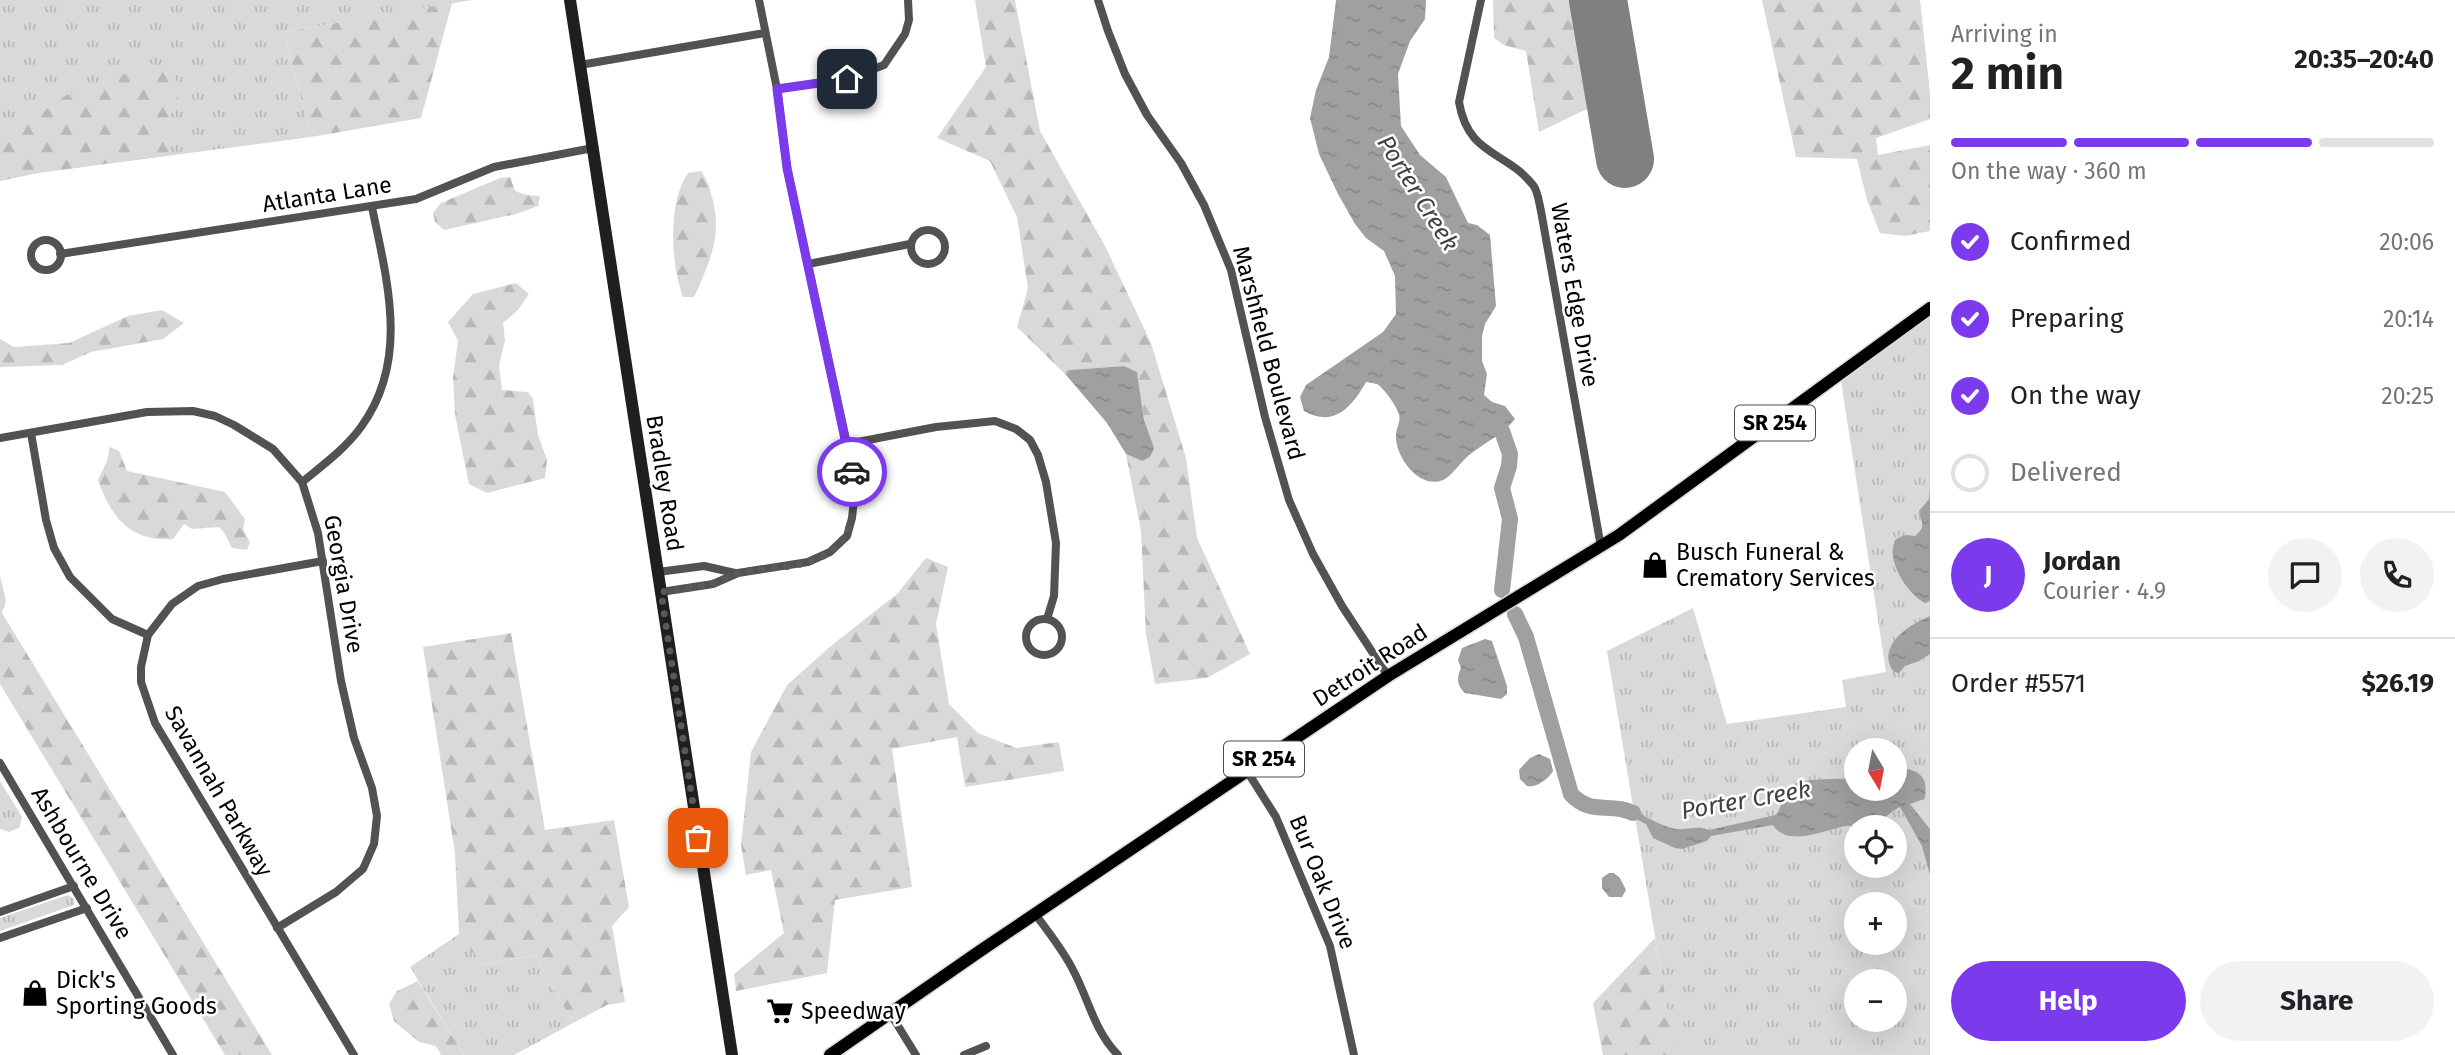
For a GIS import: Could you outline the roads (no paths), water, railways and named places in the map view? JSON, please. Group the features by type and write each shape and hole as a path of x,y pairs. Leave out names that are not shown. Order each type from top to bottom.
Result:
{"main road":[{"name":"Detroit Road","path":"830,1055 1388,676 1601,547 1930,309"}],"street":[{"name":"Bradley Road","path":"570,0 732,1055"},
{"path":"661,592 713,584 738,573 808,562 830,552 847,536 852,518 855,490 847,444 787,168 777,89 759,0"},
{"path":"777,89 847,79 884,65 905,34 909,20 908,0"},
{"name":"Marshfield Boulevard","path":"1098,0 1125,74 1147,115 1181,163 1204,205 1231,270 1265,417 1289,500 1313,555 1342,606 1388,676"},
{"name":"Waters Edge Drive","path":"1481,0 1459,102 1462,119 1481,146 1534,187 1541,211 1601,547"},
{"path":"580,65 765,33"},
{"name":"Atlanta Lane","path":"60,254 416,199 494,167 593,148"},
{"path":"302,482 334,457 362,426 385,382 393,338 389,292 372,207"},
{"path":"808,264 910,244 916,234 926,229 938,232 945,247 942,258 926,264 916,260 910,244"},
{"name":"Georgia Drive","path":"0,438 147,412 194,411 215,416 234,425 273,449 302,482 318,533 341,681 354,738 372,788 377,816 374,844 363,869 336,892 277,928"},
{"path":"847,444 936,427 995,421 1016,429 1030,440 1038,455 1046,482 1056,543 1054,596 1047,619"},
{"path":"31,433 46,520 54,548 70,577 111,619 148,635"},
{"name":"Savannah Parkway","path":"323,561 198,586 172,604 148,635 141,667 141,682 155,723 354,1055"},
{"path":"658,572 704,566 738,573"},
{"path":"1047,619 1058,625 1063,636 1055,653 1043,656 1032,651 1026,641 1026,635 1031,624 1047,619"},
{"name":"Ashbourne Drive","path":"0,764 173,1055"},
{"name":"Bur Oak Drive","path":"1247,771 1276,817 1330,946 1354,1055"},
{"path":"0,912 74,886"},
{"path":"0,938 87,908"},
{"path":"1035,914 1071,965 1104,1041 1118,1055"},
{"path":"890,1013 916,1055"},
{"path":"964,1055 986,1046"}],"water":[{"path":"1336,0 1426,0 1425,19 1410,41 1398,74 1401,126 1420,155 1446,177 1468,223 1477,225 1490,235 1496,306 1485,324 1482,336 1482,361 1487,374 1484,395 1492,402 1505,406 1515,419 1468,456 1448,477 1436,482 1419,477 1405,462 1396,436 1399,414 1390,398 1377,384 1366,382 1348,407 1333,416 1315,416 1304,411 1300,397 1306,385 1383,332 1396,314 1395,276 1384,251 1366,238 1338,194 1319,154 1310,118 1316,90 1329,57"},
{"path":"1124,366 1137,372 1144,420 1154,448 1150,457 1142,461 1126,454 1107,423 1066,375 1069,370"},
{"path":"1930,488 1930,601 1925,603 1911,592 1899,575 1893,547 1896,539 1906,535 1915,536 1921,530 1919,511 1929,499"},
{"path":"1930,616 1930,654 1905,666 1899,673 1894,672 1889,662 1889,653 1897,637 1913,624"},
{"path":"1485,639 1492,641 1507,686 1507,694 1501,699 1465,693 1459,684 1461,668 1458,660 1462,648"},
{"path":"1539,754 1550,759 1553,771 1542,782 1527,786 1520,779 1519,770 1530,758"},
{"path":"1908,769 1921,776 1925,785 1924,799 1910,804 1930,829 1930,875 1922,846 1907,815 1900,807 1888,815 1844,815 1844,826 1807,836 1787,835 1779,832 1773,825 1711,836 1707,841 1682,849 1653,838 1646,824 1622,812 1612,811 1614,803 1621,803 1671,828 1709,830 1776,815 1786,790 1799,782 1844,779 1844,802 1908,802"},
{"path":"1609,873 1620,878 1626,890 1622,897 1609,897 1602,888 1602,878"}],"waterway":[{"name":"Porter Creek","path":"1485,422 1502,431 1510,454 1502,488 1510,519 1502,590"},
{"name":"Porter Creek","path":"1515,614 1526,637 1571,794 1586,805 1633,813"}],"place":[{"name":"Busch Funeral & Crematory Services","path":"1655,565"},
{"name":"Dick's Sporting Goods","path":"35,993"},
{"name":"Speedway","path":"780,1011"}]}
